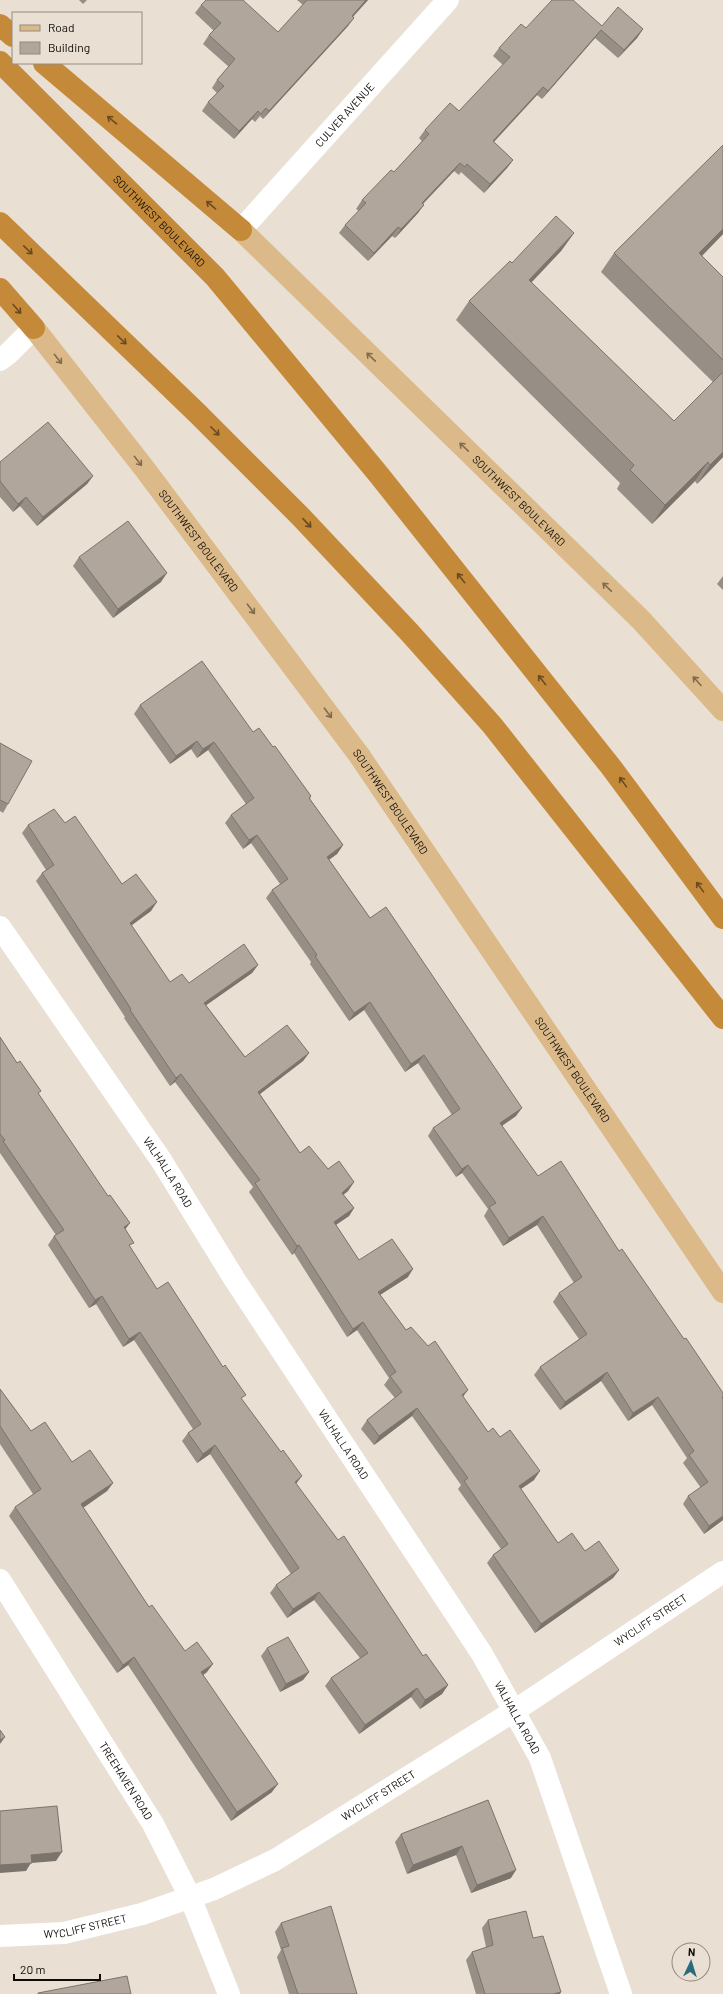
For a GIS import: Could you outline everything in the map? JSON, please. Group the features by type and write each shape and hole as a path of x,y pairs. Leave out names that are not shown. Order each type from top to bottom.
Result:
{"highway":[{"path":"0,25 12,35"},
{"name":"SOUTHWEST BOULEVARD","path":"0,62 215,277 379,475 606,760 723,918"},
{"path":"45,64 240,230"},
{"path":"0,223 197,413 301,517 410,633 492,725 723,1018"},
{"path":"0,289 34,328"}],"main road":[{"name":"SOUTHWEST BOULEVARD","path":"240,230 641,620 723,710"},
{"name":"SOUTHWEST BOULEVARD","path":"34,328 177,511 359,755 723,1292"}],"street":[{"name":"CULVER AVENUE","path":"240,230 448,0"},
{"path":"0,360 34,328"},
{"name":"VALHALLA ROAD","path":"0,927 161,1160 235,1280 482,1654 540,1758 621,1994"},
{"name":"WYCLIFF STREET","path":"0,1936 64,1933 142,1914 214,1890 275,1860 514,1711 723,1572"},
{"name":"TREEHAVEN ROAD","path":"0,1580 153,1824 190,1897 228,1994"}],"building":[{"path":"206,0 243,0 278,32 307,0 366,0 352,16 354,18 269,111 266,108 261,114 258,111 239,131 208,102 224,86 217,80 235,59 209,35 221,23 201,5"},
{"path":"552,0 573,0 602,26 618,7 643,29 624,50 601,30 548,91 543,87 493,141 513,160 490,184 467,164 465,167 460,163 422,203 424,205 401,229 398,227 374,253 345,225 366,203 362,200 391,170 394,172 429,134 425,130 450,103 459,111 510,57 499,48 521,24 526,28"},
{"path":"723,145 723,229 699,253 723,277 723,360 614,253"},
{"path":"556,216 574,233 529,280 674,421 723,372 723,452 710,465 708,462 665,505 630,470 634,465 469,301 510,261 512,263"},
{"path":"48,422 93,476 43,517 26,497 18,504 0,481 0,462"},
{"path":"128,521 167,573 118,609 79,557"},
{"path":"202,661 253,732 259,728 273,747 275,746 311,796 309,798 343,845 327,857 370,918 386,907 522,1108 500,1123 538,1176 561,1161 619,1251 622,1249 684,1339 686,1338 723,1393 723,1516 709,1526 688,1496 708,1482 689,1455 694,1451 658,1397 633,1413 607,1372 565,1402 540,1367 587,1334 559,1293 582,1277 543,1216 509,1238 489,1207 496,1203 468,1165 462,1169 433,1128 460,1109 424,1055 411,1064 370,1002 354,1013 315,956 317,955 272,890 288,879 257,835 249,840 231,815 254,798 214,742 203,749 197,741 176,756 140,705"},
{"path":"0,743 32,761 8,804 0,800"},
{"path":"54,809 65,823 75,816 122,884 136,874 157,902 130,923 170,982 182,974 189,983 244,944 258,965 204,1003 245,1057 287,1025 309,1053 258,1092 300,1153 309,1146 328,1169 339,1161 354,1182 342,1193 354,1208 334,1222 359,1260 392,1239 413,1269 378,1292 406,1330 411,1327 428,1346 435,1341 468,1390 462,1395 488,1432 493,1428 500,1437 510,1430 540,1471 519,1486 558,1543 572,1533 585,1551 599,1541 619,1570 541,1624 493,1555 508,1544 464,1481 468,1478 417,1408 379,1436 367,1420 402,1392 390,1376 396,1372 363,1322 353,1329 299,1245 297,1246 255,1183 260,1180 181,1074 176,1078 130,1010 131,1009 42,873 54,865 28,825"},
{"path":"0,1037 17,1063 20,1061 41,1091 38,1093 108,1196 110,1195 130,1223 124,1227 134,1243 129,1245 157,1289 168,1282 223,1367 225,1365 246,1395 241,1398 281,1452 283,1450 302,1476 295,1482 338,1540 344,1536 423,1656 426,1654 448,1685 425,1700 417,1688 365,1725 331,1678 368,1653 319,1592 293,1609 276,1585 299,1568 215,1445 203,1454 188,1433 201,1424 140,1332 129,1339 102,1296 95,1300 54,1236 64,1230 3,1141 5,1140 0,1134"},
{"path":"0,1389 31,1431 45,1422 72,1462 90,1450 113,1483 81,1504 149,1607 152,1605 185,1651 197,1642 213,1664 201,1672 278,1784 237,1812 134,1657 123,1665 15,1507 41,1489 0,1426"},
{"path":"288,1637 309,1672 286,1684 267,1648"},
{"path":"0,1730 5,1737 0,1740"},
{"path":"488,1800 516,1870 477,1885 462,1846 413,1865 401,1834"},
{"path":"57,1806 62,1852 31,1855 32,1863 0,1865 0,1811"},
{"path":"331,1906 357,1994 298,1994 282,1948 289,1946 281,1923"},
{"path":"526,1911 533,1938 543,1936 561,1992 553,1994 485,1994 472,1952 493,1945 488,1920"},
{"path":"127,1976 131,1994 38,1994 38,1993"}]}
